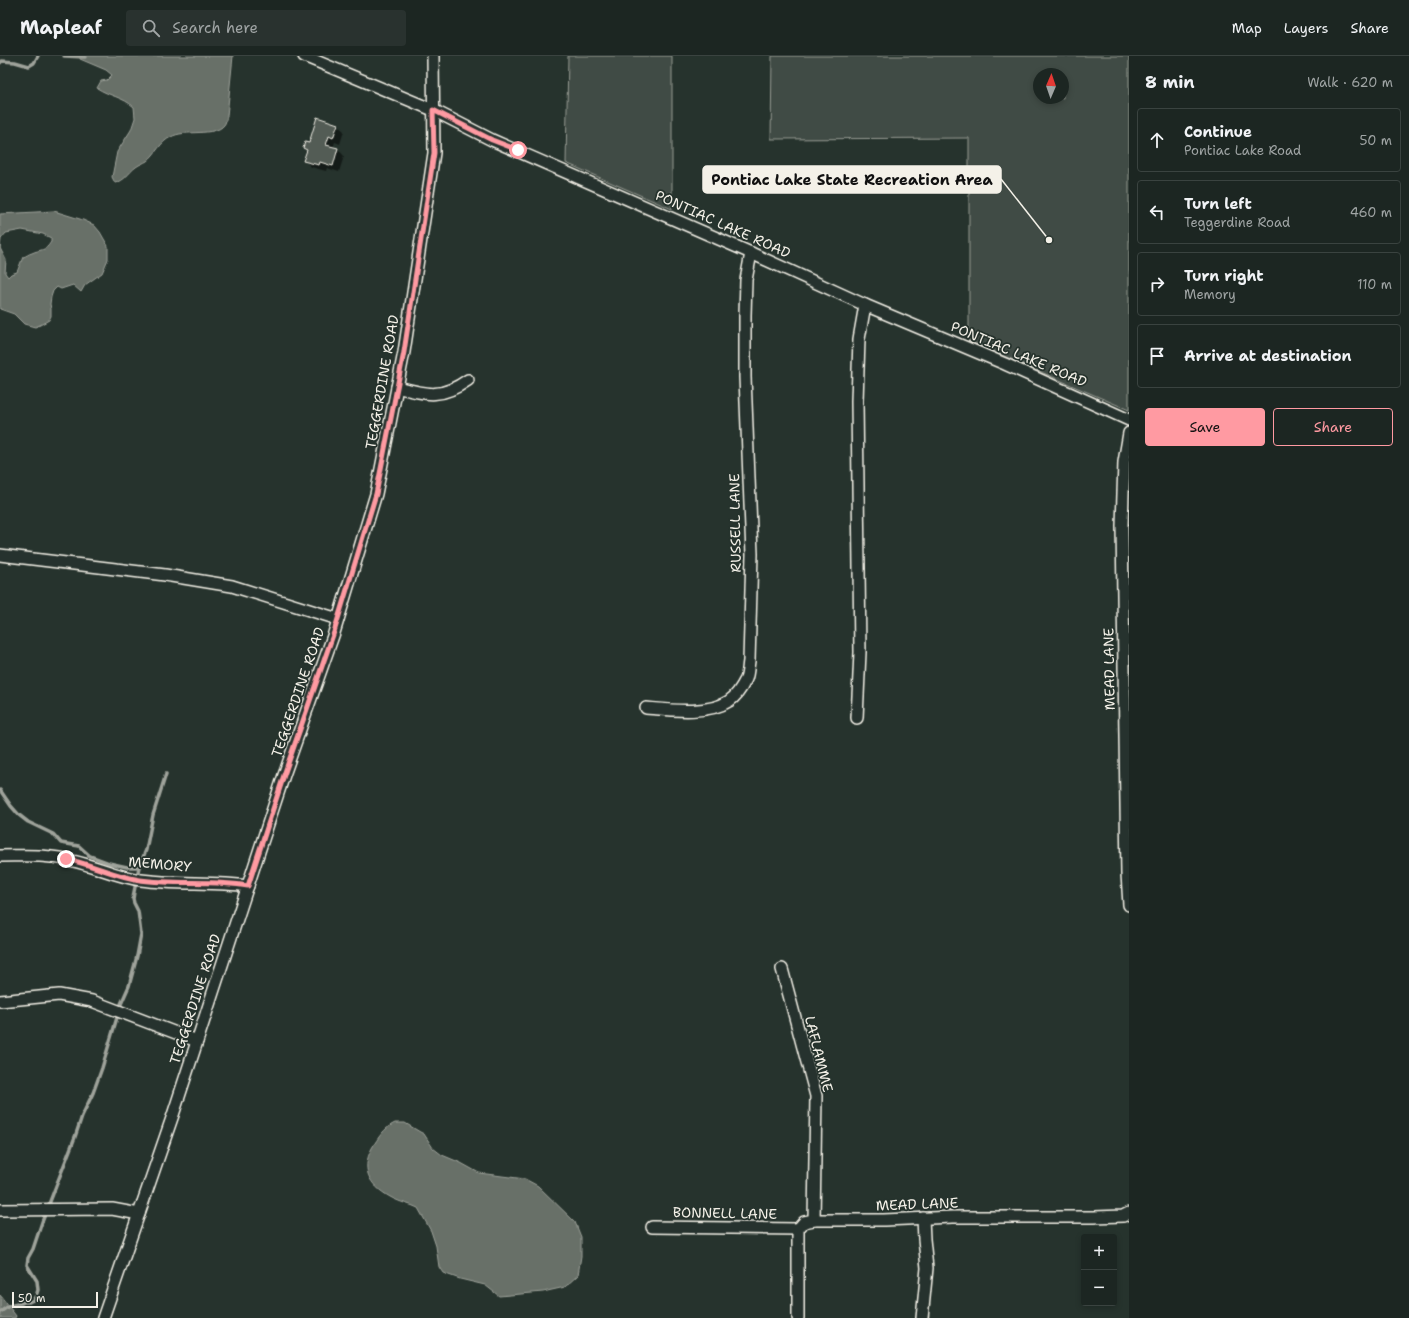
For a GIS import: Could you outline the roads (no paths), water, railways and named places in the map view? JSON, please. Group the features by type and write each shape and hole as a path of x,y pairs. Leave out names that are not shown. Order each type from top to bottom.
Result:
{"street":[{"name":"PONTIAC LAKE ROAD","path":"304,56 433,110 492,140 751,253 865,305 1005,364 1129,420"},
{"name":"TEGGERDINE ROAD","path":"103,1318 197,1041 284,775 338,619 376,494 404,352 434,153 433,56"},
{"name":"RUSSELL LANE","path":"646,708 699,710 714,707 728,701 739,692 746,678 749,661 752,554 745,384 745,315 746,280 751,253"},
{"path":"857,718 860,652 857,400 859,339 865,305"},
{"path":"397,387 425,394 435,394 451,391 468,380"},
{"name":"MEAD LANE","path":"1129,433 1124,462 1122,526 1127,874 1129,905"},
{"path":"0,555 165,575 232,586 338,619"},
{"name":"MEMORY","path":"0,856 43,856 73,860 113,874 142,880 229,883 248,886"},
{"name":"LAFLAMME","path":"782,969 816,1096 814,1220"},
{"path":"0,1001 59,995 92,1001 197,1041"},
{"path":"0,1210 112,1209 139,1214"},
{"name":"MEAD LANE","path":"798,1229 804,1222 814,1220 884,1220 961,1217 1094,1217 1123,1216 1129,1213"},
{"path":"922,1318 927,1268 923,1218"},
{"name":"BONNELL LANE","path":"652,1226 798,1229"},
{"path":"798,1229 798,1318"}],"waterway":[{"path":"0,63 2,61 15,62 29,66 34,63 38,56"},
{"path":"64,56 85,57"},
{"path":"0,1312 9,1306 33,1300 38,1290 37,1281 27,1265 28,1258 33,1249 82,1116 93,1093 121,1004 129,986 141,934 138,911 133,899 134,892 139,867 146,850 153,815 166,774"},
{"path":"0,790 19,815 28,822 53,834 61,843 79,846 90,856 109,863 127,867 139,867"}],"place":[{"name":"Pontiac Lake State Recreation Area","path":"1049,240"}]}
